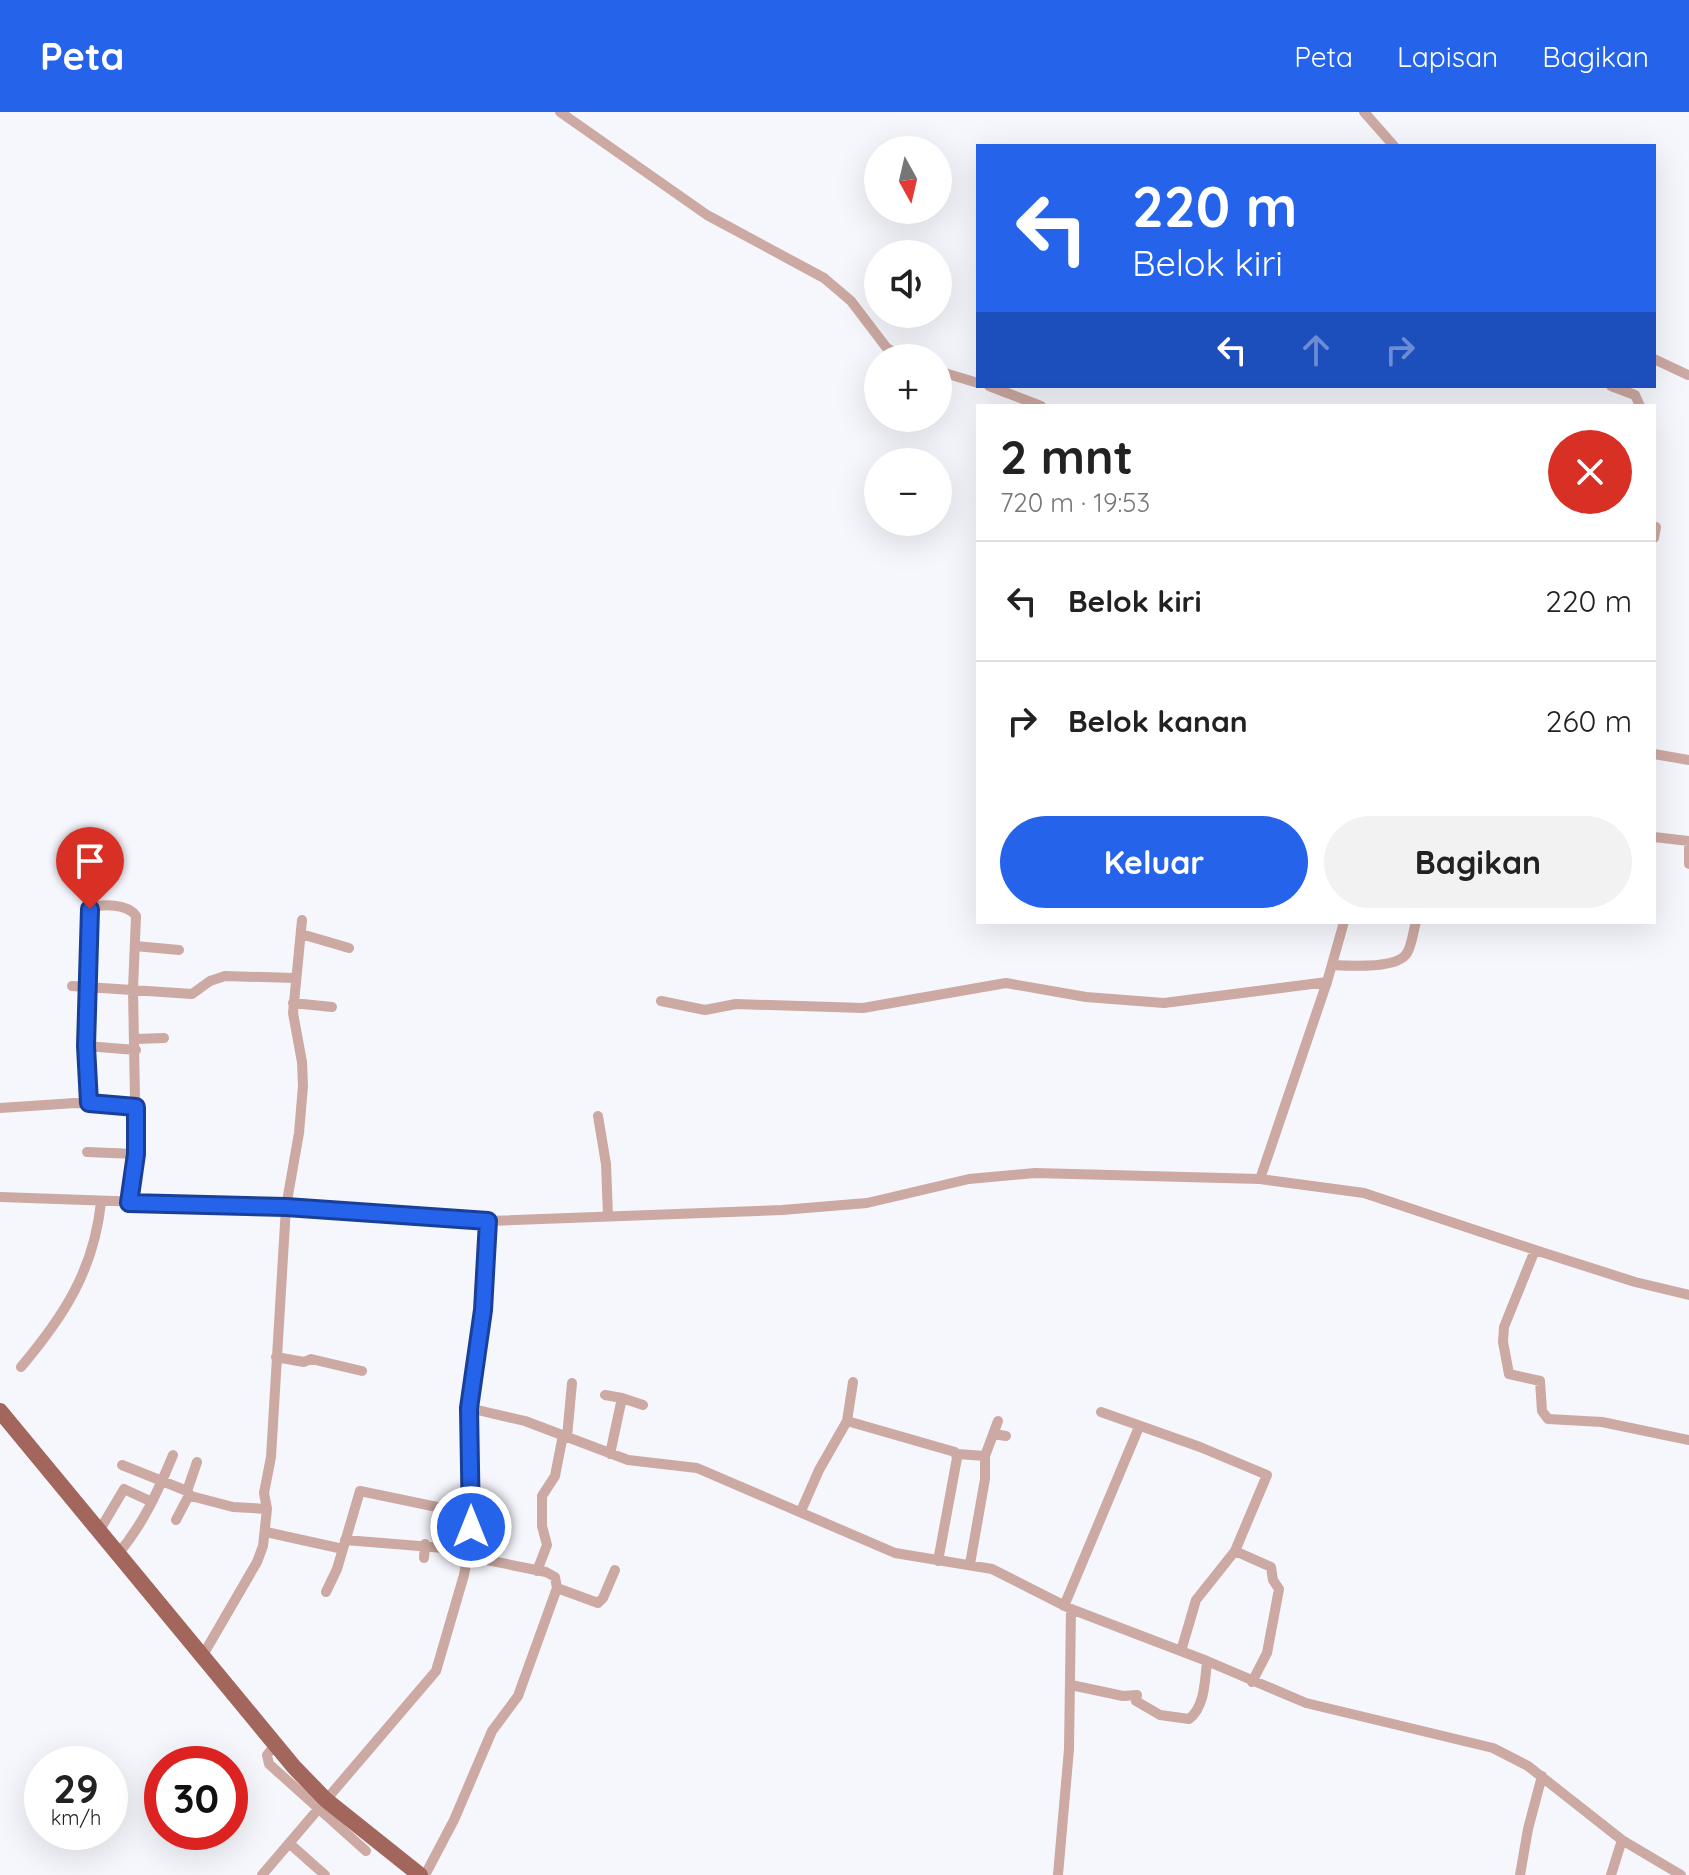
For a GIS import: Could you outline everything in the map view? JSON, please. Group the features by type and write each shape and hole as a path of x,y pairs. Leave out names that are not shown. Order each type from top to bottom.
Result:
{"main road":[{"path":"0,1411 98,1533 203,1655 322,1805 423,1875"}],"street":[{"path":"560,112 707,215 824,278 851,301 884,344"},
{"path":"1364,112 1392,144"},
{"path":"1656,360 1689,374"},
{"path":"952,375 976,382"},
{"path":"994,388 1036,404"},
{"path":"1616,388 1635,395 1639,404"},
{"path":"1656,754 1689,760"},
{"path":"1656,837 1689,841"},
{"path":"1689,848 1689,864"},
{"path":"89,1103 86,1046 90,909 93,906 134,911 136,1154 129,1203"},
{"path":"203,1655 257,1562 266,1532 264,1493 271,1457 286,1207 299,1133 303,1086 293,1003 302,920"},
{"path":"1260,1179 1327,982 1343,924"},
{"path":"1332,965 1374,965 1401,960 1407,953 1415,924"},
{"path":"301,934 349,948"},
{"path":"135,946 179,950"},
{"path":"72,986 192,994 210,981 225,976 295,978"},
{"path":"661,1001 703,1010 733,1004 863,1008 1006,983 1086,997 1164,1003 1327,982"},
{"path":"293,1003 332,1007"},
{"path":"86,1046 136,1044 164,1038"},
{"path":"0,1108 89,1103 136,1107"},
{"path":"598,1116 606,1164 608,1216"},
{"path":"87,1152 136,1154"},
{"path":"0,1197 286,1207 488,1221 782,1210 867,1203 973,1178 1035,1173 1260,1179 1364,1193 1635,1282 1689,1295"},
{"path":"21,1367 52,1330 73,1298 98,1230 101,1202"},
{"path":"262,1875 436,1671 468,1553 471,1514 469,1408 483,1310 488,1221"},
{"path":"1535,1250 1504,1327 1503,1342 1509,1374 1540,1381 1542,1411 1548,1419 1602,1422 1689,1440"},
{"path":"276,1357 304,1362 311,1359 362,1371"},
{"path":"801,1511 819,1470 847,1421 853,1382"},
{"path":"537,1571 547,1545 542,1526 542,1496 555,1476 565,1436 572,1383"},
{"path":"605,1395 643,1405"},
{"path":"610,1454 622,1398"},
{"path":"469,1408 525,1421 628,1460 692,1467 895,1553 970,1564 1005,1574 1068,1607 1306,1703 1493,1748 1542,1776 1622,1840 1681,1875"},
{"path":"1101,1412 1200,1447 1267,1475 1235,1551 1196,1600 1181,1651"},
{"path":"847,1421 957,1454 985,1456"},
{"path":"970,1564 985,1479 985,1456 998,1421"},
{"path":"1058,1875 1071,1685 1068,1607 1139,1427"},
{"path":"994,1434 1006,1436"},
{"path":"938,1561 957,1454"},
{"path":"117,1555 131,1538 164,1482 173,1455"},
{"path":"176,1520 197,1462"},
{"path":"122,1465 188,1493 233,1507 267,1509"},
{"path":"98,1533 137,1471"},
{"path":"124,1489 152,1502"},
{"path":"326,1592 344,1544 358,1492 362,1490 471,1514"},
{"path":"266,1532 344,1544 425,1544 553,1575 557,1588 518,1696 492,1731 454,1820 423,1875"},
{"path":"424,1558 425,1544"},
{"path":"1235,1551 1269,1565 1279,1589 1267,1653 1252,1682"},
{"path":"557,1588 598,1603 615,1570"},
{"path":"1071,1685 1123,1696 1137,1695 1136,1701 1160,1715 1189,1719 1197,1712 1202,1697 1207,1661"},
{"path":"1520,1875 1542,1776"},
{"path":"322,1805 366,1851"},
{"path":"1611,1875 1622,1840"},
{"path":"290,1844 322,1874"}],"route":[{"path":"90,909 86,1046 89,1103 136,1107 136,1154 129,1203 286,1207 488,1221 483,1310 469,1408 471,1527"}]}
